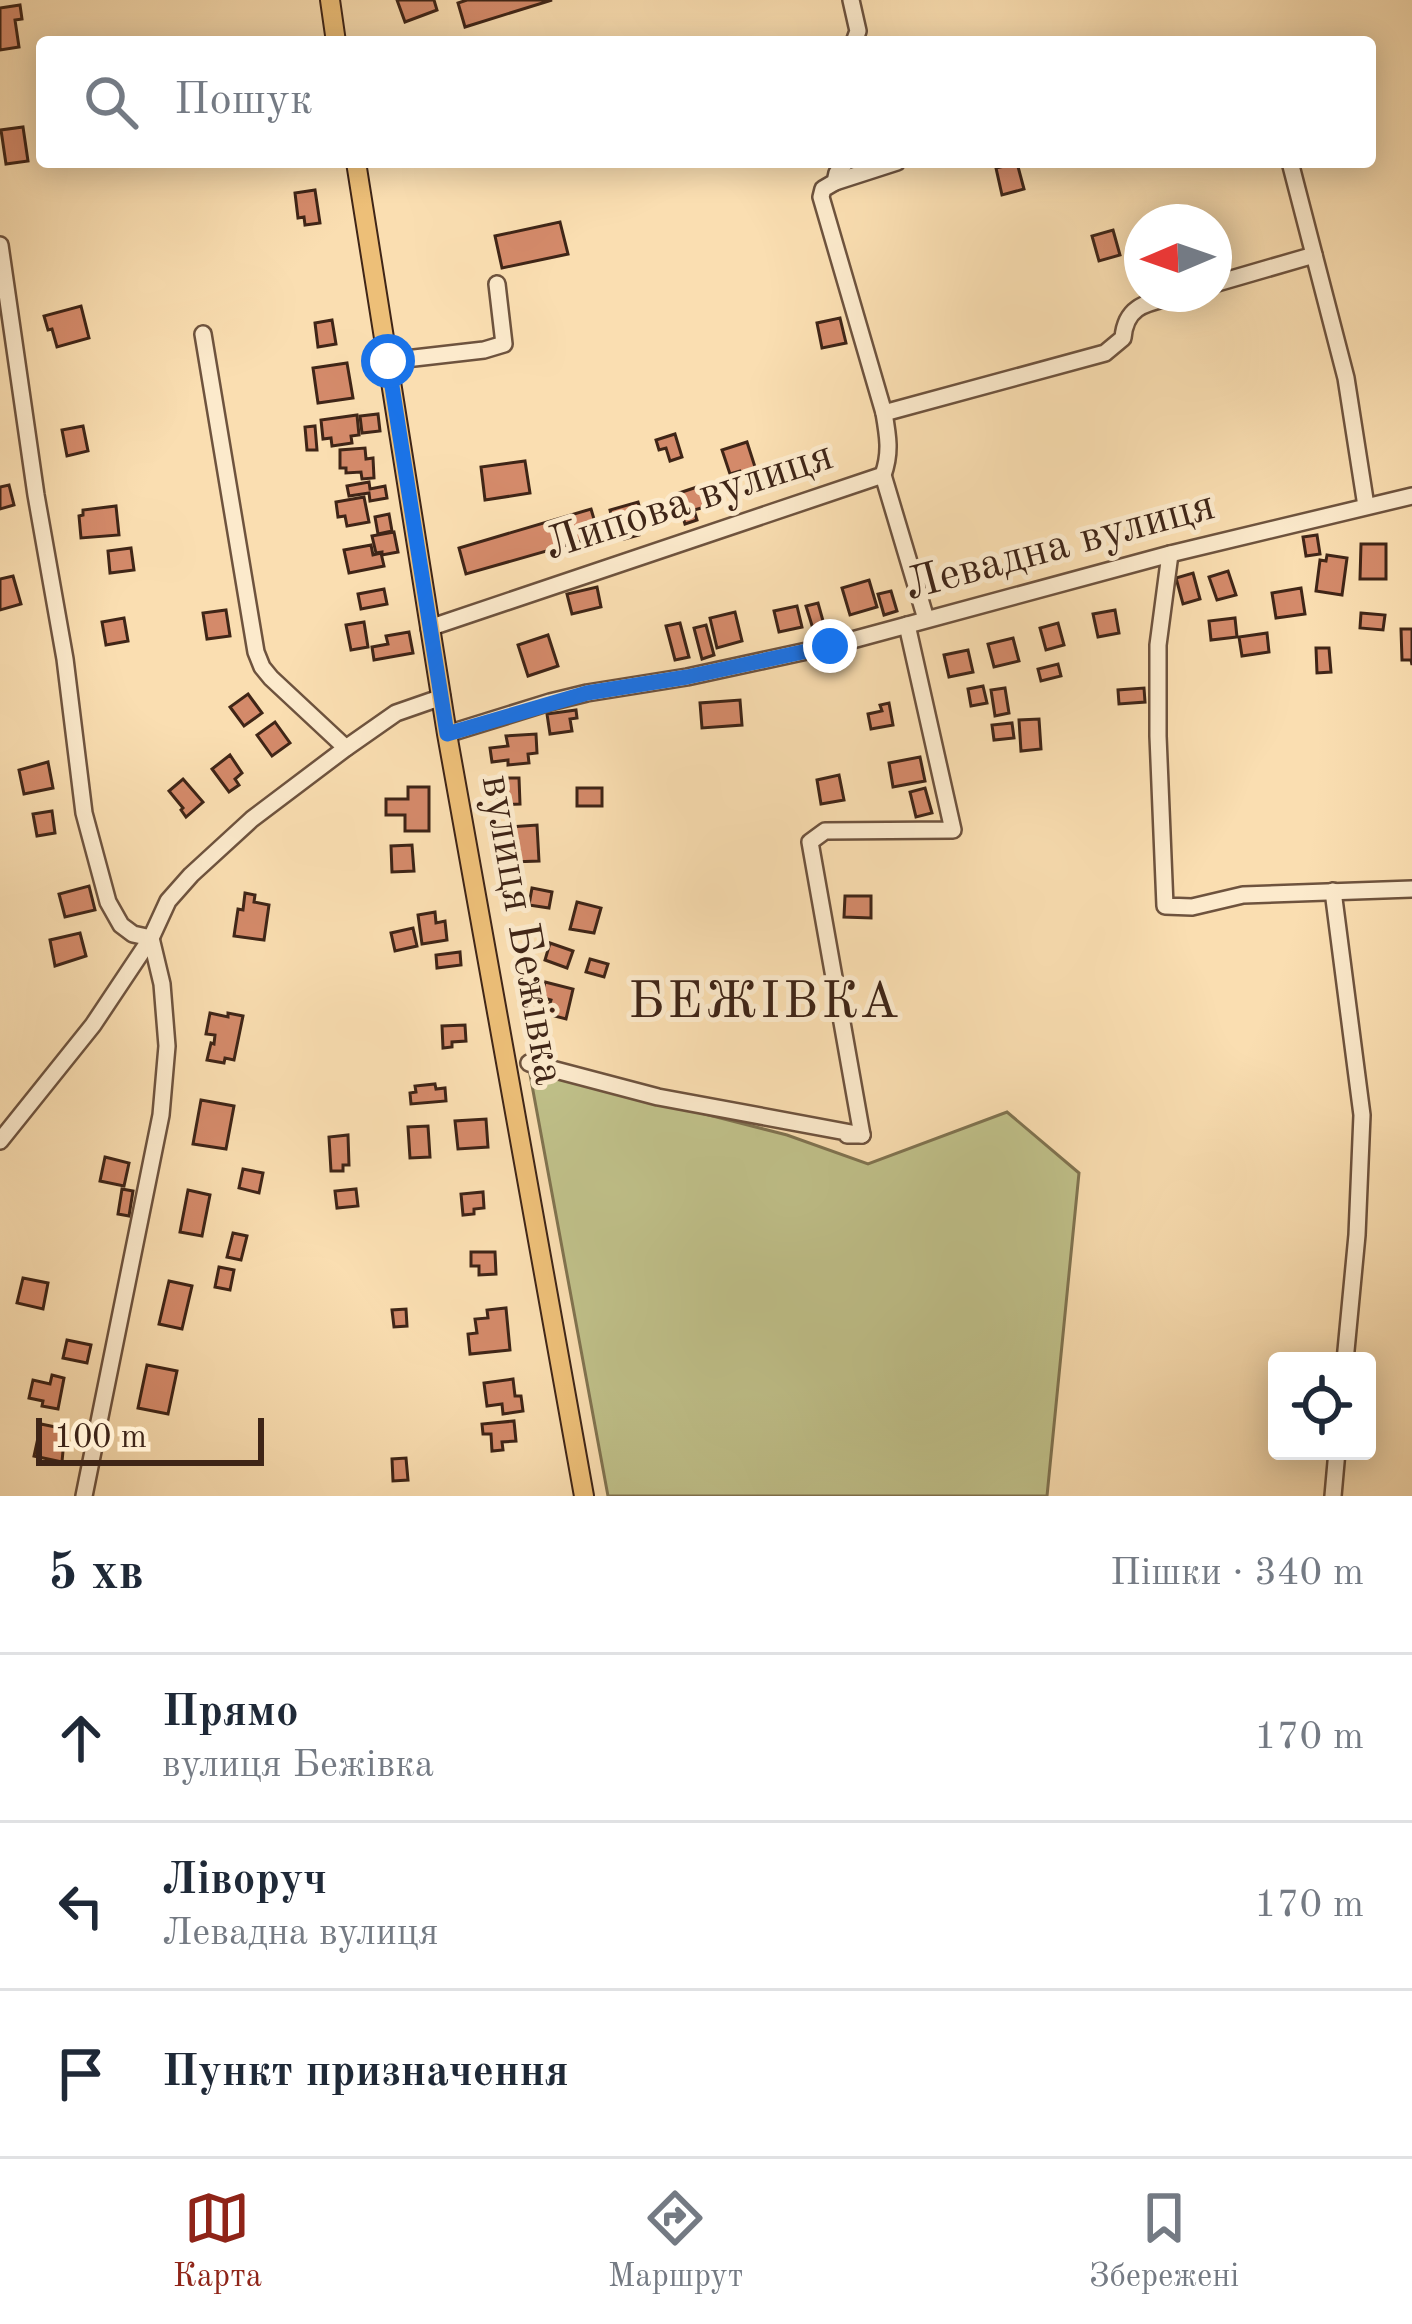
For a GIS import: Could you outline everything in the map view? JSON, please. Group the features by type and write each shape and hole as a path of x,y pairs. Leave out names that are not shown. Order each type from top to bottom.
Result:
{"main road":[{"path":"330,0 335,36"},
{"name":"вулиця Бежівка","path":"357,168 447,734 584,1496"}],"street":[{"path":"851,0 856,36"},
{"path":"835,182 841,168"},
{"path":"835,182 878,168"},
{"path":"1292,168 1346,379 1366,506"},
{"name":"Липова вулиця","path":"429,628 883,475 889,441 884,413 821,197 823,189 835,182"},
{"path":"0,245 65,659 84,813 108,902 121,925 133,934 152,938"},
{"path":"1232,279 1315,255"},
{"path":"388,361 504,344 496,284"},
{"path":"884,413 1105,352 1123,338 1124,321 1131,312"},
{"path":"203,334 256,652 271,678 346,748"},
{"path":"883,475 926,620"},
{"name":"Левадна вулиця","path":"447,734 568,697 758,662 1412,496"},
{"path":"1170,554 1159,645 1165,906 1192,907 1243,895 1412,889"},
{"path":"529,1063 658,1097 855,1135 810,842 825,832 953,830 907,625"},
{"path":"0,1141 93,1025 152,938 168,902 191,875 252,819 396,712 442,697"},
{"path":"1334,891 1362,1115 1347,1352"},
{"path":"84,1496 161,1115 167,1046 163,984 152,938"},
{"path":"0,1117 18,1119"},
{"path":"1333,1496 1336,1460"}],"green space":[{"path":"529,1069 787,1135 868,1164 1007,1112 1079,1173 1047,1496 608,1496"}],"building":[{"path":"397,0 434,0 437,10 405,22"},
{"path":"552,0 465,27 458,3"},
{"path":"20,5 22,19 15,20 19,47 0,50 0,8"},
{"path":"23,127 28,161 6,164 1,130"},
{"path":"996,168 1018,168 1024,189 1002,195"},
{"path":"315,190 320,223 305,225 304,217 298,218 295,193"},
{"path":"560,222 568,254 502,268 495,236"},
{"path":"1113,230 1120,255 1099,261 1092,236"},
{"path":"81,306 89,338 57,347 44,316"},
{"path":"840,318 846,343 822,348 817,323"},
{"path":"332,320 336,344 318,347 315,323"},
{"path":"347,363 353,398 318,403 313,368"},
{"path":"378,414 380,431 362,433 360,416"},
{"path":"357,415 359,435 351,436 352,443 332,446 331,438 323,439 321,420"},
{"path":"83,426 88,451 67,456 62,430"},
{"path":"315,426 317,450 307,450 305,427"},
{"path":"675,434 682,457 670,461 666,448 659,450 656,440"},
{"path":"747,442 756,470 730,474 722,450"},
{"path":"365,448 366,459 373,458 374,478 362,479 361,472 346,473 346,468 340,468 340,450"},
{"path":"525,461 530,493 485,500 481,467"},
{"path":"369,482 370,489 385,486 387,498 370,501 369,493 349,496 347,486"},
{"path":"706,484 712,505 694,510 697,520 685,524 676,494"},
{"path":"9,485 14,505 0,509 0,487"},
{"path":"364,497 369,522 347,526 345,516 338,517 336,502"},
{"path":"638,502 642,516 634,518 639,535 624,539 623,532 616,534 610,510"},
{"path":"116,506 119,535 81,538 83,510"},
{"path":"591,509 599,536 466,574 459,548"},
{"path":"389,514 392,531 378,534 375,517"},
{"path":"394,532 398,552 376,553 372,536"},
{"path":"1317,535 1320,554 1306,556 1303,537"},
{"path":"1361,544 1386,544 1386,579 1360,579"},
{"path":"371,545 373,555 381,553 384,566 349,573 344,550"},
{"path":"131,548 134,570 110,573 108,551"},
{"path":"1327,555 1347,558 1342,595 1316,591 1320,560 1326,561"},
{"path":"1228,571 1236,595 1217,600 1209,577"},
{"path":"1193,573 1200,599 1183,604 1176,578"},
{"path":"13,576 21,604 0,610 0,579"},
{"path":"869,580 877,607 850,615 842,588"},
{"path":"597,587 601,607 572,614 567,594"},
{"path":"1301,588 1305,614 1276,618 1272,593"},
{"path":"384,589 387,604 361,609 358,594"},
{"path":"891,591 897,611 884,615 878,594"},
{"path":"818,603 825,628 814,632 806,606"},
{"path":"797,606 802,627 779,632 774,611"},
{"path":"226,610 230,636 207,639 203,613"},
{"path":"1115,610 1119,633 1098,637 1093,614"},
{"path":"735,612 742,641 717,648 710,618"},
{"path":"1361,613 1385,615 1383,630 1360,628"},
{"path":"124,618 128,641 106,645 102,622"},
{"path":"1235,618 1237,637 1211,640 1209,621"},
{"path":"364,622 368,647 351,650 346,625"},
{"path":"680,623 689,657 675,660 666,626"},
{"path":"1058,623 1064,645 1046,650 1040,628"},
{"path":"706,625 714,655 702,659 694,628"},
{"path":"1401,629 1412,629 1412,665 1411,660 1402,660"},
{"path":"409,632 413,653 374,660 372,647 388,644 386,636"},
{"path":"1267,633 1269,652 1242,656 1239,637"},
{"path":"548,635 558,666 528,676 518,645"},
{"path":"1013,638 1019,661 994,667 988,644"},
{"path":"1316,648 1329,648 1331,672 1317,673"},
{"path":"968,650 973,672 949,677 944,655"},
{"path":"1058,664 1061,676 1041,681 1038,669"},
{"path":"983,686 987,703 971,706 968,689"},
{"path":"1005,688 1009,713 995,716 991,690"},
{"path":"1144,688 1145,702 1119,704 1118,690"},
{"path":"248,694 262,713 244,726 230,707"},
{"path":"740,700 742,725 702,728 700,703"},
{"path":"889,703 893,725 871,729 868,714 882,711 880,705"},
{"path":"576,710 577,718 570,719 572,731 550,734 547,714"},
{"path":"1039,719 1041,749 1021,751 1019,720"},
{"path":"275,722 290,743 272,756 257,735"},
{"path":"1012,723 1014,738 994,740 992,725"},
{"path":"536,734 537,753 528,754 529,763 492,762 490,748 508,746 506,736"},
{"path":"230,755 242,773 235,779 239,785 229,792 212,769"},
{"path":"920,757 925,781 893,787 889,763"},
{"path":"48,762 53,788 24,794 19,770"},
{"path":"839,775 844,800 821,804 817,780"},
{"path":"496,778 519,778 520,804 496,805"},
{"path":"183,779 203,802 186,817 169,791"},
{"path":"408,787 429,787 429,831 405,831 405,815 386,815 386,799 408,799"},
{"path":"577,788 602,788 602,806 577,806"},
{"path":"925,788 932,813 916,817 910,792"},
{"path":"52,811 55,833 37,836 33,814"},
{"path":"537,825 539,861 511,862 509,827"},
{"path":"412,845 414,871 392,872 391,846"},
{"path":"89,886 95,910 65,917 59,894"},
{"path":"532,888 552,892 549,908 529,905"},
{"path":"245,893 255,895 254,902 269,905 264,940 234,936"},
{"path":"845,896 871,896 871,918 844,917"},
{"path":"577,902 601,908 594,933 570,929"},
{"path":"435,912 436,923 445,921 447,940 422,944 418,915"},
{"path":"413,928 417,946 395,951 391,933"},
{"path":"80,933 86,956 55,966 50,940"},
{"path":"550,943 573,951 567,968 545,960"},
{"path":"460,952 461,965 437,968 436,955"},
{"path":"590,959 608,964 604,977 586,972"},
{"path":"545,982 573,989 566,1019 547,1014 551,1000 541,997"},
{"path":"210,1013 243,1016 234,1060 207,1060 215,1035 206,1034"},
{"path":"465,1025 466,1041 443,1048 442,1026"},
{"path":"435,1084 436,1089 445,1088 446,1101 411,1104 415,1086"},
{"path":"201,1100 234,1106 226,1149 193,1144"},
{"path":"486,1119 488,1147 458,1149 455,1121"},
{"path":"428,1126 430,1157 410,1158 408,1127"},
{"path":"348,1135 349,1165 343,1165 343,1171 331,1171 329,1137"},
{"path":"105,1157 129,1163 124,1186 100,1181"},
{"path":"243,1169 263,1173 259,1193 239,1188"},
{"path":"122,1189 133,1191 129,1216 118,1214"},
{"path":"356,1189 358,1206 337,1208 335,1191"},
{"path":"188,1190 210,1195 202,1236 180,1232"},
{"path":"483,1192 484,1208 463,1215 461,1194"},
{"path":"233,1233 247,1236 241,1260 227,1257"},
{"path":"471,1252 495,1252 496,1274 479,1275 479,1266 471,1266"},
{"path":"219,1267 234,1270 230,1290 215,1287"},
{"path":"23,1278 48,1283 43,1309 17,1303"},
{"path":"169,1281 192,1286 182,1329 159,1324"},
{"path":"506,1308 510,1350 470,1354 468,1334 477,1333 475,1319 488,1318 487,1310"},
{"path":"406,1309 407,1326 394,1327 392,1310"},
{"path":"67,1340 91,1345 87,1363 63,1358"},
{"path":"147,1365 177,1371 168,1414 138,1408"},
{"path":"52,1375 64,1378 58,1409 29,1398 33,1380 50,1384"},
{"path":"513,1379 523,1411 503,1414 502,1404 487,1406 484,1383"},
{"path":"514,1421 516,1441 502,1442 503,1450 492,1451 491,1434 483,1434 482,1424"},
{"path":"41,1424 65,1429 62,1462 34,1456"},
{"path":"406,1458 408,1480 393,1481 392,1459"}],"district":[{"name":"БЕЖІВКА","path":"765,1003"}],"route":[{"path":"388,361 447,734 550,701 830,646"}]}
